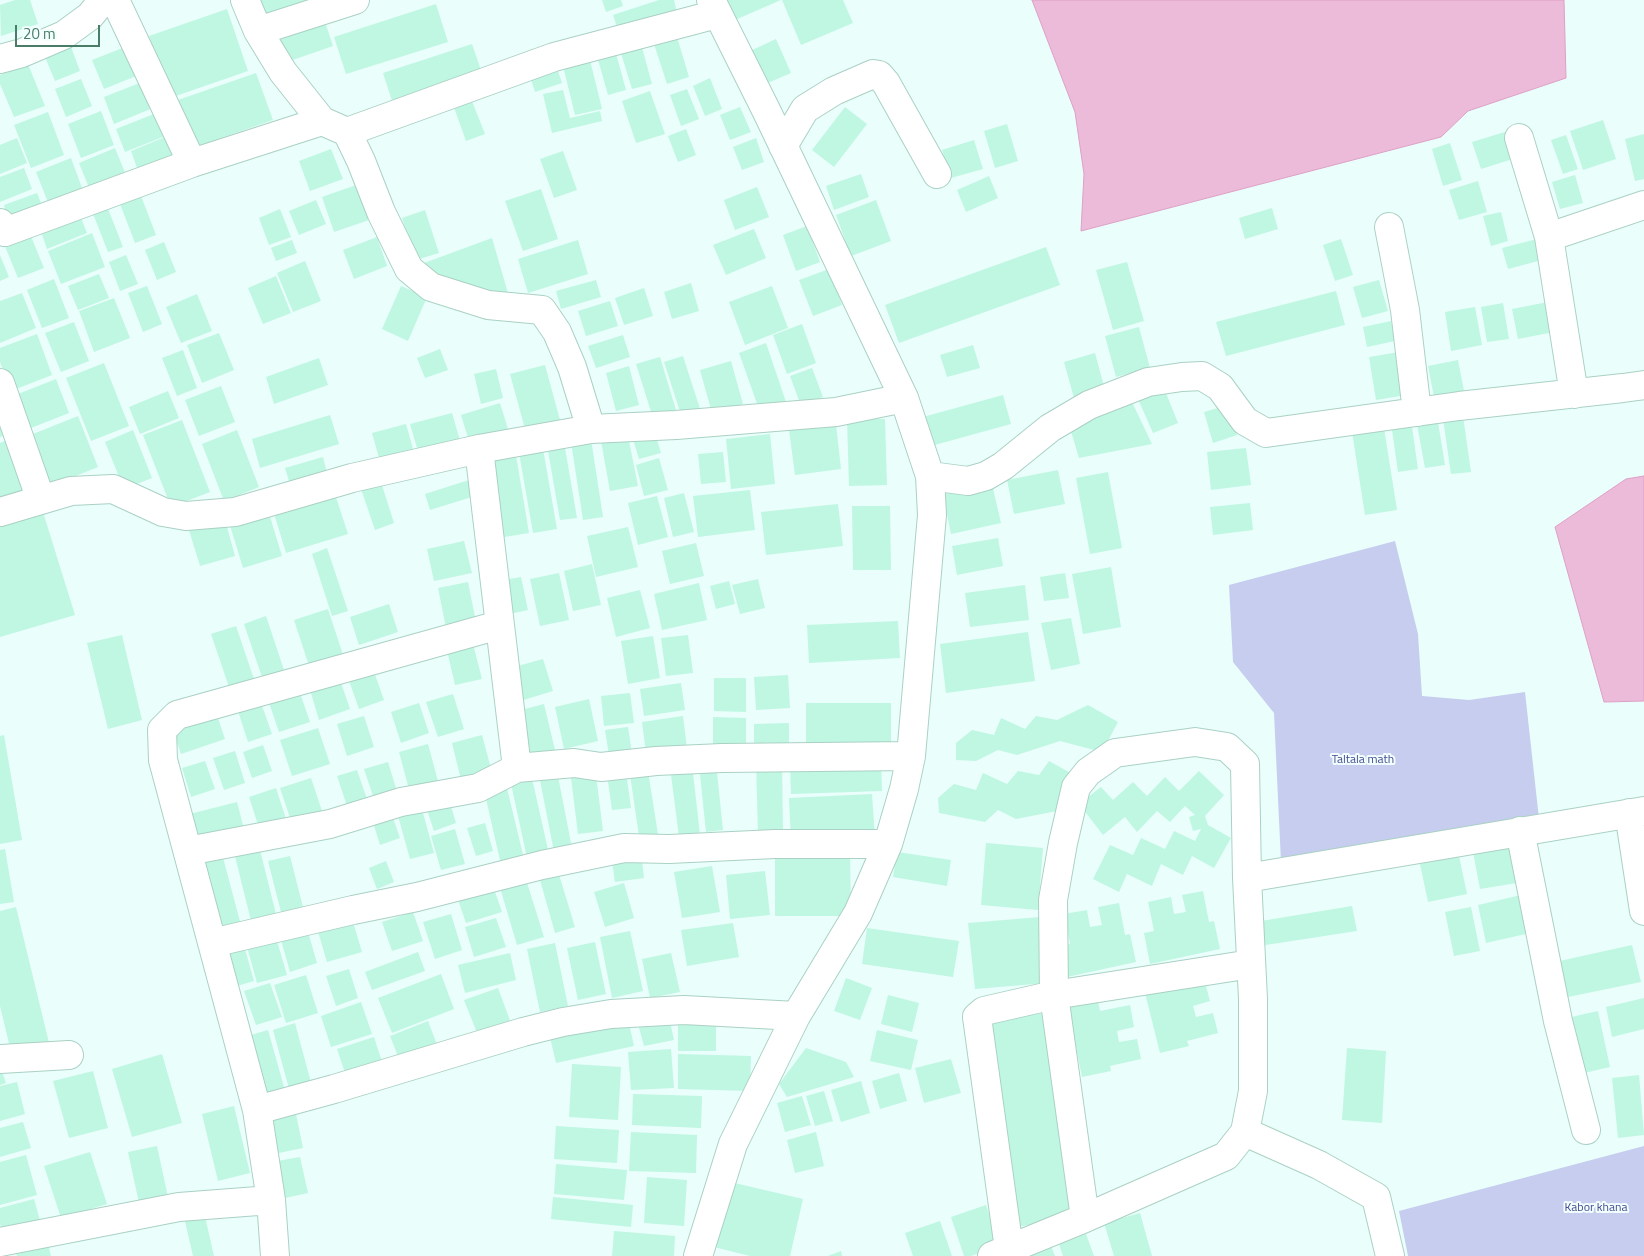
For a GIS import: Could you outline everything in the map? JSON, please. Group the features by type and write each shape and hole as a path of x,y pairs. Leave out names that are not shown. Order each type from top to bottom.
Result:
{"street":[{"path":"0,59 22,53 64,35 90,16 103,0"},
{"path":"115,0 192,163"},
{"path":"245,0 258,31 283,72 322,121 347,132 381,212 409,268 431,287 488,305 542,310 557,332 572,367 592,429"},
{"path":"258,31 355,0"},
{"path":"347,132 554,58 714,7 904,398 930,476 932,515 911,756 904,789 888,844 858,913 796,1016 733,1144 698,1256"},
{"path":"783,146 805,109 834,90 873,74 879,76 886,83 937,174"},
{"path":"0,223 5,232 192,163 322,121"},
{"path":"1519,138 1549,237 1574,394"},
{"path":"1549,237 1644,205"},
{"path":"1389,227 1405,310 1417,412"},
{"path":"930,476 968,481 986,476 1003,466 1050,428 1089,405 1148,382 1182,377 1202,376 1220,387 1245,421 1266,433 1644,384"},
{"path":"0,382 41,500"},
{"path":"0,512 71,491 113,489 163,512 186,516 235,512 352,478 479,449 592,429 676,425 836,412 904,398"},
{"path":"479,449 517,768"},
{"path":"275,1256 271,1200 257,1110 163,760 162,730 177,715 499,625"},
{"path":"1085,1218 1054,995 1053,900 1063,843 1076,787 1088,772 1115,753 1195,742 1227,747 1245,764 1253,999 1253,1091 1245,1132 1226,1156 1085,1218 1000,1252 978,1017 984,1011 1054,995 1251,964"},
{"path":"188,851 330,824 401,802 478,788 517,768 574,763 601,767 656,761 722,758 911,756"},
{"path":"1248,878 1636,812 1644,911"},
{"path":"1520,831 1558,1021 1586,1130"},
{"path":"212,943 417,897 542,865 624,848 669,849 776,844 888,844"},
{"path":"257,1110 563,1022 612,1014 684,1010 796,1016"},
{"path":"0,1059 69,1055"},
{"path":"1245,1132 1319,1165 1376,1196 1390,1256"},
{"path":"0,1242 179,1207 271,1200"}],"green space":[{"name":"Taltala math","path":"1395,541 1418,634 1422,696 1469,700 1525,692 1539,819 1281,862 1274,713 1233,662 1229,585"},
{"name":"Kabor khana","path":"1644,1146 1644,1256 1408,1256 1399,1211"}],"shaded area":[{"path":"1032,0 1564,0 1566,78 1468,111 1441,137 1081,231 1084,174 1075,112"},
{"path":"1644,476 1644,701 1604,702 1555,527 1626,479"}],"building":[{"path":"15,0 30,0 38,24 1,36 0,5"},
{"path":"257,0 306,0 308,7 265,22"},
{"path":"602,0 621,0 623,6 606,12"},
{"path":"659,0 674,0 678,18 620,36 613,15"},
{"path":"718,0 781,0 728,23"},
{"path":"782,0 843,0 853,23 801,45"},
{"path":"436,4 448,42 346,74 334,37"},
{"path":"227,9 248,71 170,98 149,36"},
{"path":"324,19 333,46 284,63 275,36"},
{"path":"677,37 689,77 667,84 654,44"},
{"path":"776,39 791,73 763,85 748,52"},
{"path":"472,44 483,76 393,104 383,73"},
{"path":"641,44 652,84 632,89 620,50"},
{"path":"71,47 80,71 55,81 45,57"},
{"path":"125,47 136,76 104,89 92,60"},
{"path":"615,50 626,90 608,95 597,56"},
{"path":"589,56 602,109 575,115 562,62"},
{"path":"555,62 562,83 535,92 528,70"},
{"path":"28,64 45,106 14,117 0,84 0,75"},
{"path":"256,73 273,120 195,147 178,100"},
{"path":"710,78 722,109 705,116 693,86"},
{"path":"81,79 92,106 66,117 55,89"},
{"path":"142,82 153,108 114,124 104,97"},
{"path":"687,89 699,119 681,126 670,95"},
{"path":"563,90 570,118 600,111 602,121 552,133 543,94"},
{"path":"650,91 665,134 636,143 622,101"},
{"path":"470,96 485,134 466,141 452,102"},
{"path":"740,107 751,132 730,140 720,115"},
{"path":"845,107 867,124 834,167 812,150"},
{"path":"101,111 114,145 81,158 68,124"},
{"path":"48,112 64,155 31,168 14,125"},
{"path":"159,112 168,135 125,152 116,129"},
{"path":"1603,120 1616,159 1583,170 1570,131"},
{"path":"1007,124 1018,161 995,168 984,131"},
{"path":"686,129 696,155 678,162 668,136"},
{"path":"1508,131 1516,158 1481,169 1472,142"},
{"path":"1644,134 1644,179 1635,181 1625,139"},
{"path":"170,135 181,163 141,179 131,151"},
{"path":"1566,135 1578,169 1563,174 1551,140"},
{"path":"17,138 27,163 0,174 0,145"},
{"path":"756,138 764,162 742,170 733,147"},
{"path":"974,140 983,169 951,178 942,150"},
{"path":"1450,143 1462,180 1443,186 1432,149"},
{"path":"115,148 128,180 92,195 79,163"},
{"path":"331,149 343,179 310,191 299,161"},
{"path":"563,151 577,190 554,198 540,159"},
{"path":"71,158 85,196 51,210 36,172"},
{"path":"24,168 32,189 0,202 0,177"},
{"path":"861,174 869,197 834,210 826,186"},
{"path":"1575,175 1583,203 1560,209 1552,182"},
{"path":"989,176 998,198 966,212 957,190"},
{"path":"1478,181 1487,212 1459,220 1449,190"},
{"path":"356,185 369,220 334,232 322,197"},
{"path":"757,187 769,217 735,230 724,200"},
{"path":"138,188 156,235 135,243 117,196"},
{"path":"541,189 558,239 523,251 505,201"},
{"path":"37,193 45,213 9,225 4,205"},
{"path":"316,200 326,224 299,235 289,211"},
{"path":"876,200 891,241 851,256 836,215"},
{"path":"105,201 123,247 108,252 90,206"},
{"path":"77,208 87,233 47,249 38,223"},
{"path":"1272,208 1278,229 1245,239 1239,218"},
{"path":"280,209 291,237 269,245 259,218"},
{"path":"425,210 439,253 416,260 402,218"},
{"path":"1501,212 1508,241 1491,246 1483,216"},
{"path":"807,226 820,262 796,271 783,235"},
{"path":"28,229 44,268 18,278 2,239"},
{"path":"754,229 766,258 726,275 713,245"},
{"path":"92,233 105,267 61,284 48,251"},
{"path":"377,237 387,266 354,279 343,250"},
{"path":"492,238 510,300 437,275 424,263"},
{"path":"1341,239 1353,275 1335,281 1323,245"},
{"path":"1537,239 1542,260 1508,269 1502,248"},
{"path":"292,240 297,253 276,261 271,248"},
{"path":"578,240 588,274 528,293 518,259"},
{"path":"164,242 176,272 157,280 145,250"},
{"path":"1046,247 1060,285 899,343 885,305"},
{"path":"0,255 9,277 0,281"},
{"path":"126,255 138,284 120,291 109,262"},
{"path":"305,261 321,301 293,312 277,273"},
{"path":"1127,262 1144,321 1113,330 1096,270"},
{"path":"829,269 842,305 813,316 799,280"},
{"path":"99,274 109,298 78,310 68,286"},
{"path":"276,276 291,313 263,324 248,288"},
{"path":"54,279 69,318 42,328 27,290"},
{"path":"596,280 601,297 561,309 556,291"},
{"path":"1379,280 1388,311 1362,318 1353,287"},
{"path":"691,283 699,311 672,319 664,292"},
{"path":"147,286 162,324 143,332 128,293"},
{"path":"401,286 427,297 408,341 382,329"},
{"path":"772,286 788,328 745,345 729,302"},
{"path":"644,288 653,316 624,325 615,298"},
{"path":"1336,291 1345,325 1226,356 1216,322"},
{"path":"22,293 36,328 0,343 0,301"},
{"path":"197,294 212,331 181,343 166,307"},
{"path":"114,298 130,338 94,352 79,311"},
{"path":"610,301 618,326 586,336 578,311"},
{"path":"1548,302 1554,332 1518,339 1512,309"},
{"path":"1503,303 1509,339 1487,342 1481,307"},
{"path":"1475,307 1482,345 1451,351 1445,312"},
{"path":"1391,321 1395,341 1367,347 1363,327"},
{"path":"74,322 89,361 61,372 45,333"},
{"path":"802,324 816,363 787,374 773,335"},
{"path":"1139,327 1150,368 1116,377 1105,336"},
{"path":"219,333 234,370 202,383 187,345"},
{"path":"37,334 52,375 11,391 0,362 0,348"},
{"path":"623,335 630,357 596,368 588,346"},
{"path":"766,343 786,402 760,412 739,353"},
{"path":"973,345 980,368 947,377 940,355"},
{"path":"440,349 448,370 425,378 417,358"},
{"path":"183,350 197,388 177,396 162,358"},
{"path":"1399,352 1406,395 1376,400 1369,357"},
{"path":"1095,353 1105,390 1074,398 1064,362"},
{"path":"683,356 701,412 682,418 664,362"},
{"path":"660,357 676,410 653,418 636,364"},
{"path":"319,358 328,385 274,404 266,377"},
{"path":"1458,360 1465,396 1435,402 1428,366"},
{"path":"731,361 743,404 712,413 700,370"},
{"path":"104,363 129,426 91,441 66,378"},
{"path":"545,365 560,420 525,429 510,374"},
{"path":"629,366 639,405 616,411 606,373"},
{"path":"812,368 823,397 801,406 790,376"},
{"path":"496,369 503,398 481,404 474,374"},
{"path":"56,379 69,413 31,428 18,394"},
{"path":"221,386 235,422 199,436 185,400"},
{"path":"1164,388 1178,423 1153,433 1138,399"},
{"path":"168,391 179,418 140,434 129,407"},
{"path":"1003,395 1011,424 931,446 923,417"},
{"path":"1132,402 1152,444 1079,458 1070,428"},
{"path":"500,403 508,429 469,441 461,415"},
{"path":"1228,405 1237,435 1213,443 1204,412"},
{"path":"0,410 10,433 0,437"},
{"path":"452,413 461,444 419,455 410,424"},
{"path":"330,415 339,444 260,468 252,439"},
{"path":"78,416 98,467 48,487 28,436"},
{"path":"1437,416 1445,465 1425,468 1416,419"},
{"path":"1463,416 1471,472 1451,474 1443,419"},
{"path":"847,419 885,419 887,485 849,486"},
{"path":"182,420 210,492 171,507 143,435"},
{"path":"1411,420 1418,469 1398,472 1391,423"},
{"path":"406,424 415,456 381,465 372,433"},
{"path":"836,424 841,469 795,475 789,430"},
{"path":"1384,428 1397,510 1365,515 1352,432"},
{"path":"133,430 152,478 124,489 105,442"},
{"path":"237,430 259,487 224,501 202,444"},
{"path":"654,430 661,453 639,459 632,436"},
{"path":"770,434 775,484 731,489 726,439"},
{"path":"628,436 638,486 610,491 601,441"},
{"path":"9,439 30,492 0,504 0,443"},
{"path":"591,439 603,517 583,520 571,442"},
{"path":"564,442 577,518 560,520 547,445"},
{"path":"542,443 557,529 533,533 518,447"},
{"path":"1246,448 1251,485 1211,490 1207,452"},
{"path":"515,449 529,533 498,538 485,453"},
{"path":"723,452 726,482 701,484 698,454"},
{"path":"323,457 328,477 291,488 285,468"},
{"path":"659,458 668,490 644,496 636,465"},
{"path":"1058,470 1065,504 1014,514 1007,480"},
{"path":"1108,472 1122,548 1090,554 1076,478"},
{"path":"469,480 475,496 430,510 425,494"},
{"path":"381,482 394,523 375,530 361,489"},
{"path":"992,484 1001,523 951,534 943,494"},
{"path":"333,488 348,534 286,553 272,507"},
{"path":"750,490 755,530 698,537 693,496"},
{"path":"684,493 694,532 673,537 664,498"},
{"path":"657,496 668,537 638,545 628,503"},
{"path":"1250,503 1253,530 1213,535 1210,507"},
{"path":"838,504 843,546 766,555 761,512"},
{"path":"852,506 890,506 891,570 853,570"},
{"path":"268,510 282,556 243,568 229,522"},
{"path":"43,512 75,615 0,637 0,525"},
{"path":"224,516 235,556 200,566 188,527"},
{"path":"628,527 638,567 596,577 587,536"},
{"path":"998,538 1003,566 957,575 952,546"},
{"path":"464,541 472,573 434,581 427,549"},
{"path":"696,543 704,576 670,584 662,551"},
{"path":"327,548 348,611 332,616 312,554"},
{"path":"592,564 601,605 573,611 564,571"},
{"path":"1111,567 1121,627 1083,634 1072,574"},
{"path":"559,573 569,620 540,626 530,579"},
{"path":"1065,573 1069,598 1044,601 1040,577"},
{"path":"521,577 528,610 505,615 498,581"},
{"path":"758,579 765,608 740,614 732,585"},
{"path":"729,581 735,604 716,609 710,586"},
{"path":"468,582 476,622 446,628 438,588"},
{"path":"699,583 707,620 662,630 654,594"},
{"path":"1025,585 1029,620 970,627 965,593"},
{"path":"640,590 650,628 616,637 607,598"},
{"path":"389,604 398,632 359,645 350,617"},
{"path":"328,609 345,661 311,672 294,620"},
{"path":"266,616 286,676 264,683 244,624"},
{"path":"1071,618 1080,664 1051,670 1041,623"},
{"path":"898,621 900,658 809,663 807,625"},
{"path":"236,626 257,688 232,696 211,634"},
{"path":"1028,632 1035,681 946,693 940,644"},
{"path":"122,635 142,720 108,729 87,643"},
{"path":"688,635 693,673 666,676 661,638"},
{"path":"653,636 660,678 628,684 621,641"},
{"path":"472,640 482,679 455,685 446,646"},
{"path":"543,659 553,691 517,702 507,669"},
{"path":"372,666 384,700 359,709 347,675"},
{"path":"338,674 350,709 319,720 308,683"},
{"path":"788,675 790,708 756,710 754,677"},
{"path":"714,678 746,678 746,712 714,711"},
{"path":"681,683 685,710 644,716 640,689"},
{"path":"298,687 310,722 279,732 267,697"},
{"path":"630,693 634,723 604,726 601,696"},
{"path":"453,694 464,729 438,737 426,702"},
{"path":"259,697 272,734 248,742 236,705"},
{"path":"589,699 598,741 564,749 555,707"},
{"path":"419,703 429,733 401,743 391,712"},
{"path":"806,703 891,703 891,749 806,750"},
{"path":"544,704 555,750 524,757 513,712"},
{"path":"1088,705 1118,722 1102,752 1060,741 1017,755 998,750 976,761 956,760 956,743 972,730 994,735 1001,718 1025,729 1036,716 1057,720"},
{"path":"217,715 225,739 181,754 173,730"},
{"path":"364,716 374,747 347,756 337,724"},
{"path":"683,716 687,748 646,753 642,722"},
{"path":"713,717 746,718 746,750 713,750"},
{"path":"789,723 789,751 754,751 754,724"},
{"path":"628,727 633,759 610,762 605,730"},
{"path":"318,728 330,764 292,776 280,740"},
{"path":"4,735 22,840 0,844 0,736"},
{"path":"482,735 493,776 462,784 452,743"},
{"path":"428,744 439,785 410,793 399,752"},
{"path":"263,745 272,771 252,778 243,752"},
{"path":"235,751 245,783 224,790 213,758"},
{"path":"205,761 215,789 191,797 182,768"},
{"path":"756,761 782,761 783,834 758,835"},
{"path":"881,761 882,791 791,794 790,764"},
{"path":"1049,761 1076,776 1057,811 1016,819 998,810 985,822 939,813 938,798 954,784 976,790 983,773 1007,784 1018,771 1039,775"},
{"path":"388,762 399,798 376,805 364,769"},
{"path":"716,763 723,830 706,832 699,765"},
{"path":"692,764 700,835 679,837 670,767"},
{"path":"647,765 658,834 639,836 629,768"},
{"path":"556,766 572,848 554,852 538,770"},
{"path":"357,770 368,802 348,809 337,776"},
{"path":"1199,771 1224,795 1205,816 1208,825 1231,838 1214,868 1192,856 1183,875 1161,864 1152,886 1127,874 1119,892 1093,879 1110,845 1133,855 1141,838 1165,849 1174,831 1195,841 1201,829 1193,831 1189,817 1195,815 1185,806 1170,822 1157,811 1137,832 1125,817 1103,835 1079,804 1101,787 1113,800 1133,782 1147,796 1165,777 1179,791"},
{"path":"626,772 631,808 612,810 607,775"},
{"path":"531,774 549,854 527,858 510,779"},
{"path":"596,775 603,831 578,834 571,778"},
{"path":"311,778 323,814 292,824 280,788"},
{"path":"506,784 525,863 502,869 484,790"},
{"path":"276,788 288,825 261,834 249,797"},
{"path":"872,794 875,838 791,842 789,798"},
{"path":"448,796 456,823 434,831 425,804"},
{"path":"237,802 244,829 193,842 186,815"},
{"path":"420,802 434,853 410,859 396,809"},
{"path":"391,812 400,838 380,845 372,819"},
{"path":"485,823 493,851 476,856 467,828"},
{"path":"455,829 465,864 441,870 431,836"},
{"path":"258,842 277,918 252,925 233,848"},
{"path":"986,843 1043,848 1038,910 981,905"},
{"path":"1510,845 1517,883 1480,889 1473,852"},
{"path":"775,848 850,849 851,916 775,916"},
{"path":"5,849 14,902 0,904 0,850"},
{"path":"221,850 242,929 217,936 195,857"},
{"path":"641,852 644,878 615,882 611,855"},
{"path":"897,852 951,860 947,886 893,877"},
{"path":"290,856 305,915 283,920 268,861"},
{"path":"1459,856 1467,894 1428,902 1420,864"},
{"path":"386,861 394,882 377,889 369,868"},
{"path":"712,866 720,912 682,918 674,872"},
{"path":"557,868 575,927 555,933 538,873"},
{"path":"765,871 770,915 730,919 726,875"},
{"path":"524,873 544,937 517,945 498,881"},
{"path":"492,883 502,912 466,923 456,894"},
{"path":"624,883 634,918 605,927 594,892"},
{"path":"1203,891 1209,922 1214,921 1220,949 1150,964 1144,933 1154,931 1148,902 1171,897 1174,914 1186,912 1182,895"},
{"path":"1521,895 1530,933 1486,943 1478,905"},
{"path":"1119,903 1125,935 1130,934 1136,962 1067,977 1060,946 1070,944 1064,914 1087,910 1090,927 1102,925 1098,907"},
{"path":"1352,906 1357,931 1259,946 1255,922"},
{"path":"16,907 50,1047 12,1056 0,1006 0,911"},
{"path":"1471,907 1480,951 1454,956 1445,912"},
{"path":"413,912 423,941 392,951 382,922"},
{"path":"451,914 462,950 435,959 423,922"},
{"path":"351,915 362,952 327,962 316,925"},
{"path":"1040,917 1046,983 975,989 968,923"},
{"path":"496,918 506,947 474,957 465,927"},
{"path":"733,923 739,957 687,966 681,930"},
{"path":"306,925 317,963 290,972 279,933"},
{"path":"867,928 959,941 953,977 862,964"},
{"path":"630,931 643,991 612,998 600,937"},
{"path":"275,934 287,975 257,983 246,943"},
{"path":"243,942 254,981 230,988 219,949"},
{"path":"595,942 606,994 578,1000 567,948"},
{"path":"555,943 568,1006 540,1012 527,949"},
{"path":"1632,945 1641,982 1563,998 1555,962"},
{"path":"418,952 425,971 372,990 365,972"},
{"path":"510,953 516,980 465,993 458,965"},
{"path":"671,953 680,992 650,998 642,959"},
{"path":"349,969 358,998 336,1006 326,976"},
{"path":"441,974 454,1009 392,1033 378,998"},
{"path":"306,975 318,1013 286,1023 274,985"},
{"path":"846,978 872,988 860,1020 834,1011"},
{"path":"1204,979 1210,1001 1193,1006 1196,1017 1213,1013 1218,1033 1187,1041 1189,1046 1160,1053 1144,989"},
{"path":"270,983 282,1017 256,1025 244,991"},
{"path":"498,988 512,1026 479,1038 464,1000"},
{"path":"888,995 919,1003 912,1032 881,1024"},
{"path":"1644,998 1644,1029 1612,1037 1606,1007"},
{"path":"1098,1001 1100,1011 1130,1005 1134,1027 1117,1031 1119,1042 1137,1039 1141,1059 1110,1066 1111,1071 1082,1077 1068,1007"},
{"path":"361,1002 372,1034 331,1047 321,1016"},
{"path":"1598,1011 1610,1067 1580,1074 1567,1018"},
{"path":"1044,1013 1077,1217 1016,1227 984,1022"},
{"path":"678,1016 716,1016 716,1051 678,1051"},
{"path":"669,1017 674,1040 644,1046 638,1024"},
{"path":"628,1019 634,1046 556,1063 550,1037"},
{"path":"428,1021 439,1050 401,1064 390,1036"},
{"path":"295,1023 313,1090 291,1096 273,1030"},
{"path":"268,1030 286,1094 263,1101 244,1037"},
{"path":"877,1030 918,1040 911,1070 870,1061"},
{"path":"374,1037 383,1065 346,1076 337,1049"},
{"path":"806,1048 846,1062 854,1077 787,1097 779,1084"},
{"path":"1347,1048 1386,1051 1382,1123 1342,1120"},
{"path":"671,1049 674,1088 631,1090 628,1052"},
{"path":"162,1054 182,1123 132,1137 112,1069"},
{"path":"678,1054 751,1056 750,1091 678,1089"},
{"path":"951,1059 961,1093 924,1103 915,1068"},
{"path":"572,1064 621,1067 618,1120 569,1117"},
{"path":"0,1066 6,1083 0,1085"},
{"path":"93,1071 108,1128 69,1138 53,1081"},
{"path":"899,1073 907,1101 880,1109 872,1081"},
{"path":"1639,1075 1644,1135 1618,1138 1612,1078"},
{"path":"861,1081 870,1113 841,1122 831,1090"},
{"path":"17,1082 25,1114 0,1121 0,1086"},
{"path":"824,1091 833,1121 815,1126 806,1096"},
{"path":"633,1094 702,1096 701,1128 632,1125"},
{"path":"802,1096 811,1125 785,1132 777,1103"},
{"path":"234,1106 250,1173 218,1181 202,1114"},
{"path":"295,1109 303,1148 274,1154 266,1115"},
{"path":"23,1122 31,1148 0,1157 0,1128"},
{"path":"556,1126 619,1130 617,1163 554,1159"},
{"path":"631,1132 697,1135 696,1173 629,1171"},
{"path":"816,1132 824,1166 795,1173 787,1140"},
{"path":"157,1146 168,1197 139,1203 128,1152"},
{"path":"90,1152 107,1204 61,1218 44,1166"},
{"path":"26,1155 37,1195 0,1205 0,1162"},
{"path":"300,1157 308,1193 285,1198 277,1161"},
{"path":"556,1164 627,1170 624,1200 554,1194"},
{"path":"647,1177 687,1180 684,1226 644,1223"},
{"path":"726,1181 803,1199 790,1256 750,1256 710,1246"},
{"path":"553,1197 633,1205 631,1227 551,1219"},
{"path":"34,1199 41,1224 3,1234 0,1224 0,1208"},
{"path":"986,1205 1000,1246 971,1256 964,1256 951,1217"},
{"path":"204,1212 214,1256 193,1256 184,1217"},
{"path":"1140,1213 1152,1256 1114,1256 1104,1223"},
{"path":"940,1221 952,1256 913,1256 905,1233"},
{"path":"614,1231 675,1236 674,1256 612,1256"},
{"path":"1086,1234 1094,1256 1063,1256 1059,1244"},
{"path":"47,1239 51,1256 17,1256 15,1247"},
{"path":"1051,1246 1055,1256 1025,1256"},
{"path":"841,1251 842,1256 828,1256"}]}
